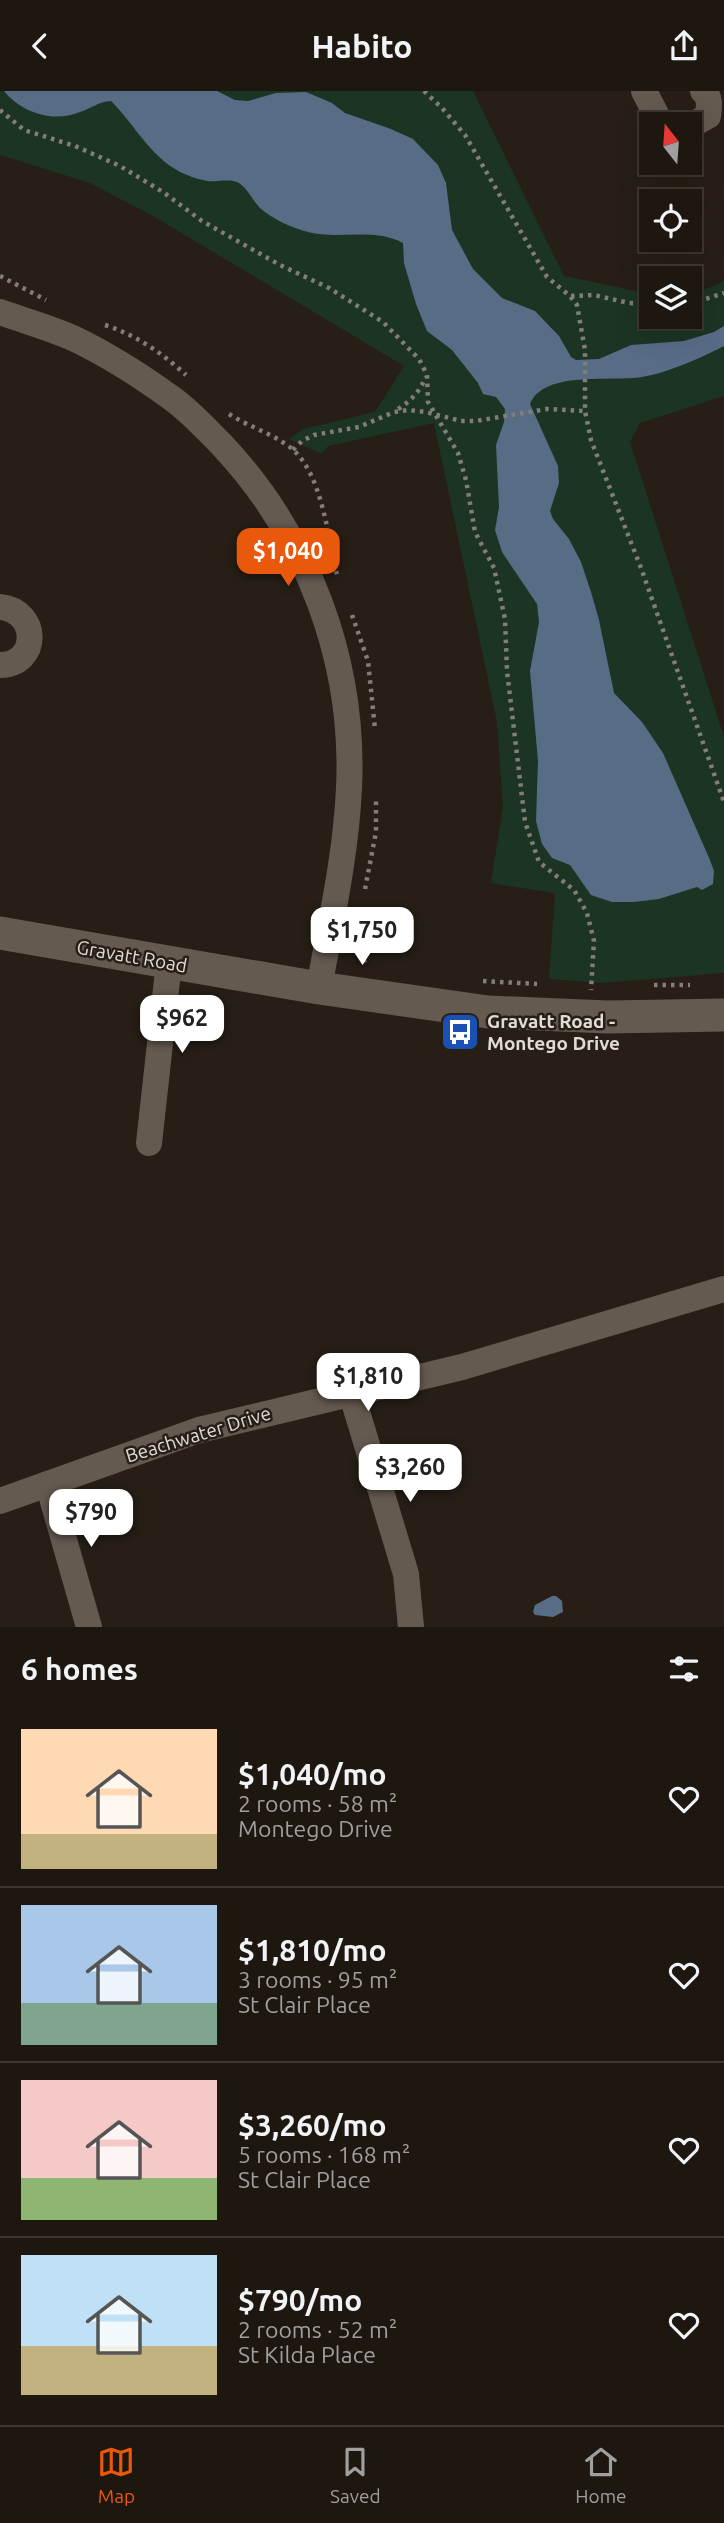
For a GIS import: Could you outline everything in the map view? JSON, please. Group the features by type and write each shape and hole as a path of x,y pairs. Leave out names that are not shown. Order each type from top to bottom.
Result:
{"street":[{"path":"644,91 655,112"},
{"path":"702,119 708,116 709,105 707,94 703,91"},
{"path":"0,312 74,339 172,398 212,435 262,492 279,517 308,572 329,626 342,682 348,734 349,788 341,870 319,988"},
{"path":"0,607 9,608 22,616 29,627 30,638 28,647 17,661 0,665"},
{"name":"Gravatt Road","path":"0,933 319,988 488,1012 608,1017 724,1015"},
{"path":"149,1143 169,962"},
{"name":"Beachwater Drive","path":"0,1501 199,1430 462,1367 724,1289"},
{"path":"351,1392 406,1574 411,1627"},
{"path":"48,1483 89,1627"}],"path":[{"path":"424,91 464,135 547,277 577,305 585,351 585,411 597,460 641,568 724,802"},
{"path":"0,110 24,129 75,146 120,166 214,228 280,265 330,288 383,321 419,359 427,375 428,402 458,453 466,480 475,532 494,568 505,619 507,671 525,822 539,862 574,890 587,912 594,941 591,990"},
{"path":"702,300 724,293"},
{"path":"570,296 594,295 639,303"},
{"path":"293,450 314,435 359,427 394,412 420,390 427,375"},
{"path":"394,412 408,410 461,421 476,421 547,409 585,411"}],"green space":[{"path":"0,91 473,91 564,276 639,292 639,329 702,329 702,290 724,280 724,396 640,423 630,442 724,737 724,973 603,983 549,979 555,893 491,883 503,807 497,722 434,423 328,446 322,454 289,439 303,429 375,412 404,366 153,216 90,183 0,155"}],"water":[{"path":"4,91 217,91 235,100 248,101 276,93 306,92 332,103 345,113 413,139 438,165 446,183 452,230 473,269 502,298 535,311 559,336 571,357 576,360 599,359 631,345 684,341 714,332 724,326 724,346 684,365 642,377 563,382 538,393 530,404 558,466 559,483 550,511 581,562 599,620 614,693 642,722 663,753 710,860 714,871 713,884 702,890 697,887 659,899 612,902 591,895 570,865 552,858 542,844 536,821 538,761 530,671 539,622 537,604 502,552 495,530 499,507 496,445 504,422 505,409 496,397 483,394 478,383 452,350 427,331 404,263 403,243 380,236 320,234 282,223 260,208 239,183 203,180 175,169 154,152 111,101 70,115 49,116 20,105"},
{"path":"552,1596 562,1601 563,1612 553,1617 535,1615 535,1605"}],"place":[{"name":"Gravatt Road - Montego Drive","path":"460,1032"}]}
